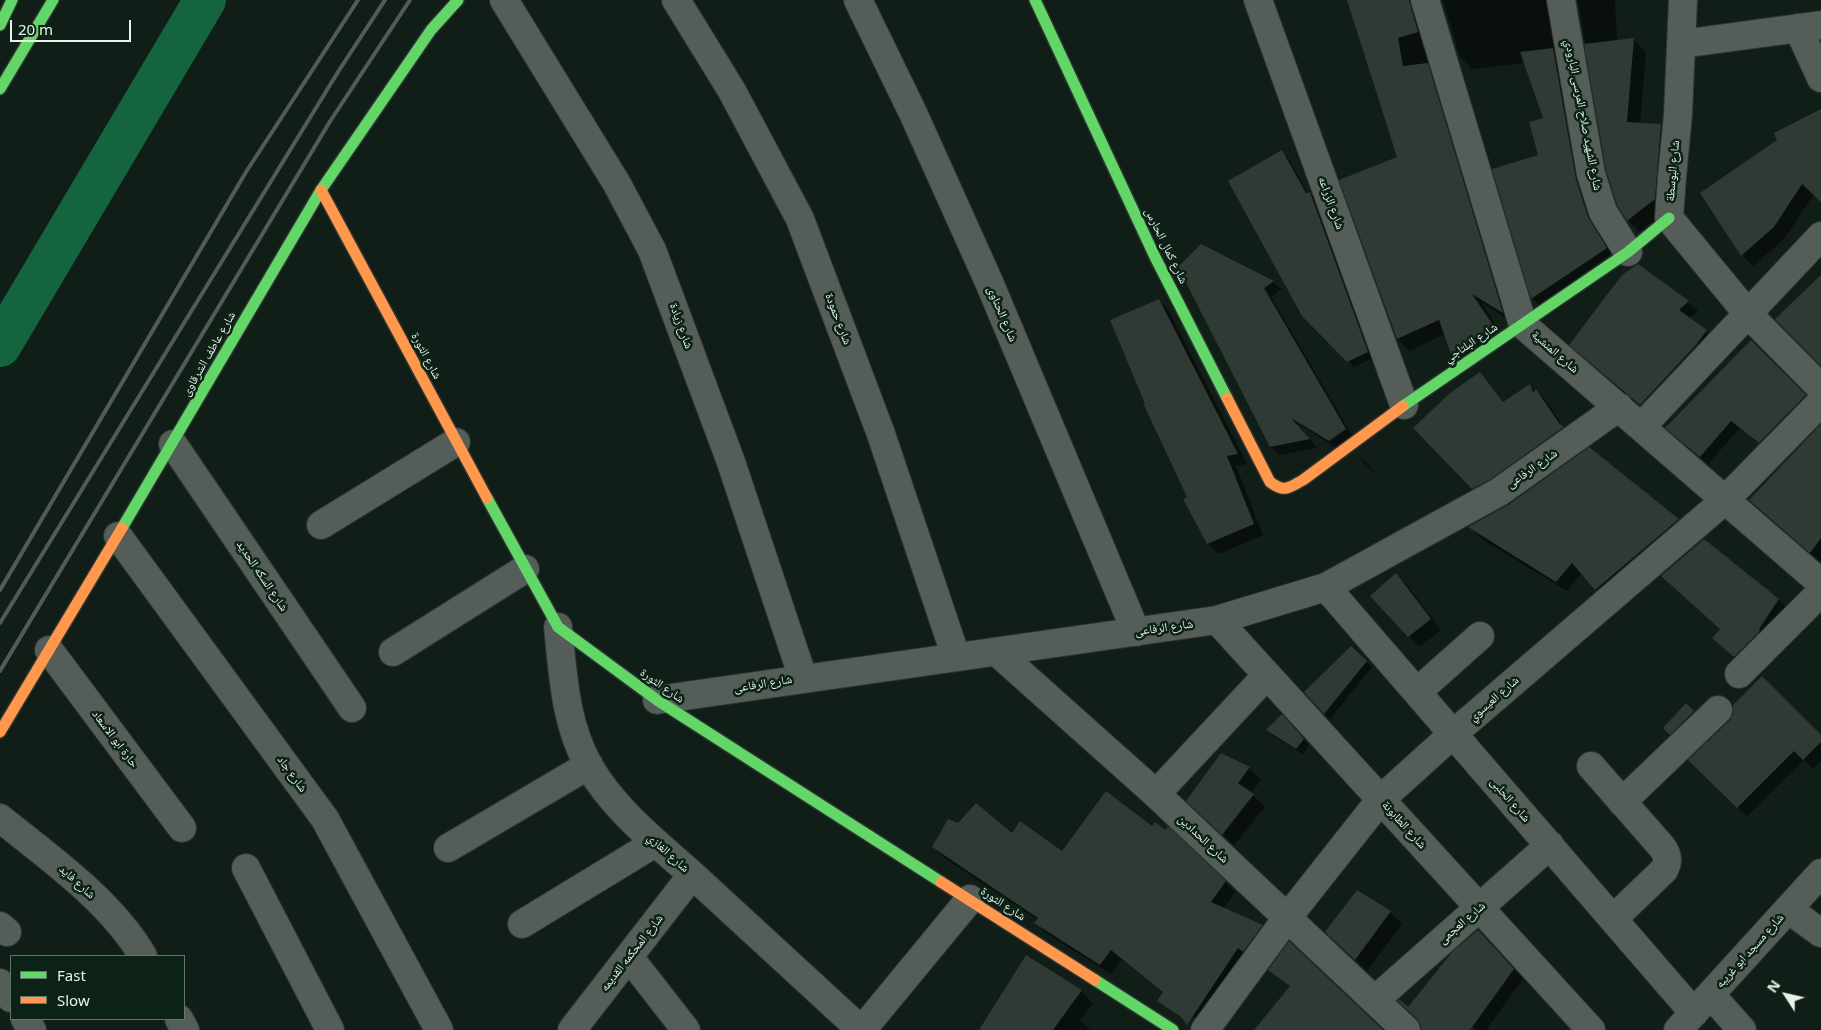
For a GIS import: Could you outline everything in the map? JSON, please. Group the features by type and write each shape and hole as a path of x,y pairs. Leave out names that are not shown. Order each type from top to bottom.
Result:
{"street":[{"path":"0,25 12,0"},
{"name":"شارع عاطف الشرقاوى","path":"0,732 118,536 321,190 430,30 458,0"},
{"name":"شارع زيادة","path":"504,0 617,184 652,250 731,462 802,678"},
{"name":"شارع حمودة","path":"676,0 732,91 800,219 881,434 956,657"},
{"name":"شارع الحناوى","path":"858,0 913,113 989,282 1136,632"},
{"name":"شارع كمال الحارس","path":"1035,0 1155,257 1270,482 1279,489 1287,489"},
{"name":"شارع الزراعه","path":"1258,0 1404,405"},
{"name":"شارع المنشية","path":"1425,0 1523,325 1821,583"},
{"name":"شارع الشهيد صلاح المرسى البارودي","path":"1561,0 1591,174 1604,212 1628,252"},
{"name":"شارع البوسطة","path":"1683,0 1678,114 1669,218 1748,314 1821,388"},
{"path":"0,89 50,1"},
{"path":"1682,44 1810,26 1821,78"},
{"name":"شارع الثورة","path":"321,190 558,627 657,700 1173,1030"},
{"name":"شارع البلتاجي","path":"1287,489 1303,480 1404,405 1628,252 1669,218"},
{"path":"1641,427 1821,236"},
{"name":"شارع العيسوي","path":"1205,1030 1287,918 1381,799 1724,500 1821,402"},
{"name":"شارع الرفاعى","path":"657,700 1217,620 1326,587 1499,492 1618,407"},
{"path":"321,525 456,442"},
{"name":"شارع السكه الحديد","path":"172,444 352,708"},
{"name":"شارع جاد","path":"118,536 325,819 439,1030"},
{"path":"394,652 525,569"},
{"name":"شارع الحلبى","path":"1326,587 1694,1013 1742,1030"},
{"path":"1739,674 1821,592"},
{"name":"شارع الطابونة","path":"1217,620 1591,1030"},
{"name":"شارع الغازي","path":"558,627 565,692 574,732 589,765 609,796 655,843 861,1030"},
{"path":"1417,692 1480,636"},
{"name":"حارة ابو الاسعاد","path":"49,650 182,828"},
{"name":"شارع الحدادين","path":"997,652 1156,794 1406,1030"},
{"path":"1156,794 1268,675"},
{"path":"1622,802 1718,710"},
{"path":"448,848 589,765"},
{"path":"1591,766 1666,852 1667,865 1664,870 1613,920"},
{"name":"شارع فايد","path":"0,818 84,888 108,911 142,955"},
{"path":"522,924 655,843"},
{"name":"شارع العجمى","path":"1375,1000 1550,846"},
{"path":"246,868 330,1030"},
{"name":"شارع مسجد ابو غريبه","path":"1694,1013 1821,873"},
{"name":"شارع المحكمه القديمه","path":"572,1030 692,875"},
{"path":"861,1030 970,899"},
{"path":"1788,909 1821,933"},
{"path":"629,957 686,1030"},
{"path":"0,983 10,997"}],"building":[{"path":"1347,0 1409,0 1418,32 1398,38 1403,66 1428,63 1503,313 1472,294 1493,325 1451,354 1439,320 1397,339 1339,180 1397,157"},
{"path":"1634,38 1627,122 1661,124 1655,199 1627,221 1617,205 1606,170 1584,44"},
{"path":"1553,48 1576,179 1588,217 1607,248 1531,299 1492,169 1538,155 1529,122 1543,118 1520,52"},
{"path":"1821,109 1821,202 1802,184 1774,227 1741,256 1700,193 1777,140 1774,133"},
{"path":"1282,150 1306,193 1310,192 1368,352 1347,362 1302,316 1228,181"},
{"path":"1201,244 1274,281 1264,288 1346,429 1329,441 1291,418 1310,439 1270,447 1178,267"},
{"path":"1638,264 1689,301 1679,310 1707,330 1696,345 1640,405 1569,345 1622,275"},
{"path":"1821,275 1821,366 1775,319"},
{"path":"1159,299 1238,454 1227,456 1254,524 1207,544 1183,499 1187,497 1143,403 1145,404 1110,320"},
{"path":"1751,340 1806,395 1759,443 1731,421 1700,457 1665,428"},
{"path":"1480,372 1503,402 1530,384 1533,393 1536,389 1559,423 1564,427 1491,479 1472,489 1413,428 1450,393"},
{"path":"1821,424 1821,538 1810,553 1749,500"},
{"path":"1589,447 1679,519 1595,590 1572,563 1556,582 1468,527 1508,505"},
{"path":"1704,539 1779,599 1759,629 1760,631 1734,657 1712,638 1720,629 1661,576"},
{"path":"1396,573 1431,619 1408,637 1370,596"},
{"path":"1351,646 1367,661 1324,714 1304,692"},
{"path":"1762,676 1821,735 1821,742 1803,760 1794,751 1737,808 1688,760 1729,721 1733,714 1733,705"},
{"path":"1686,703 1694,711 1670,735 1663,728"},
{"path":"1282,714 1304,739 1296,749 1266,730"},
{"path":"1221,753 1250,767 1238,783 1254,794 1222,835 1186,801"},
{"path":"1106,791 1152,826 1155,822 1165,830 1168,826 1226,881 1211,902 1263,925 1243,952 1238,948 1187,1025 1181,1017 1157,1001 1163,992 1111,950 1100,965 1034,923 1038,918 932,847 948,819 958,823 976,803 1012,833 1020,821 1062,851"},
{"path":"1357,890 1391,911 1355,960 1325,932"},
{"path":"1478,930 1514,969 1470,1030 1421,1030 1421,1025 1417,1019 1398,1001 1399,999 1408,1007 1453,951"},
{"path":"1289,941 1383,1030 1254,1030 1290,986 1268,970"},
{"path":"1026,955 1082,990 1053,1030 979,1030"}],"waterway":[{"path":"0,346 205,0"}],"railway":[{"path":"0,590 246,172 358,0"},
{"path":"0,623 338,72 385,0"},
{"path":"0,671 329,123 410,0"}],"traffic: fast":[{"path":"0,25 12,0"},
{"path":"0,89 53,0"},
{"path":"122,528 321,190 431,30 458,0"},
{"path":"1035,0 1155,257 1227,398"},
{"path":"1403,406 1628,252 1669,218"},
{"path":"487,498 558,627 657,700 941,882"},
{"path":"1095,980 1173,1030"}],"traffic: slow":[{"path":"321,190 487,498"},
{"path":"1227,398 1270,482 1283,488 1290,487 1303,480 1403,406"},
{"path":"0,732 122,528"},
{"path":"941,882 1095,980"}]}
